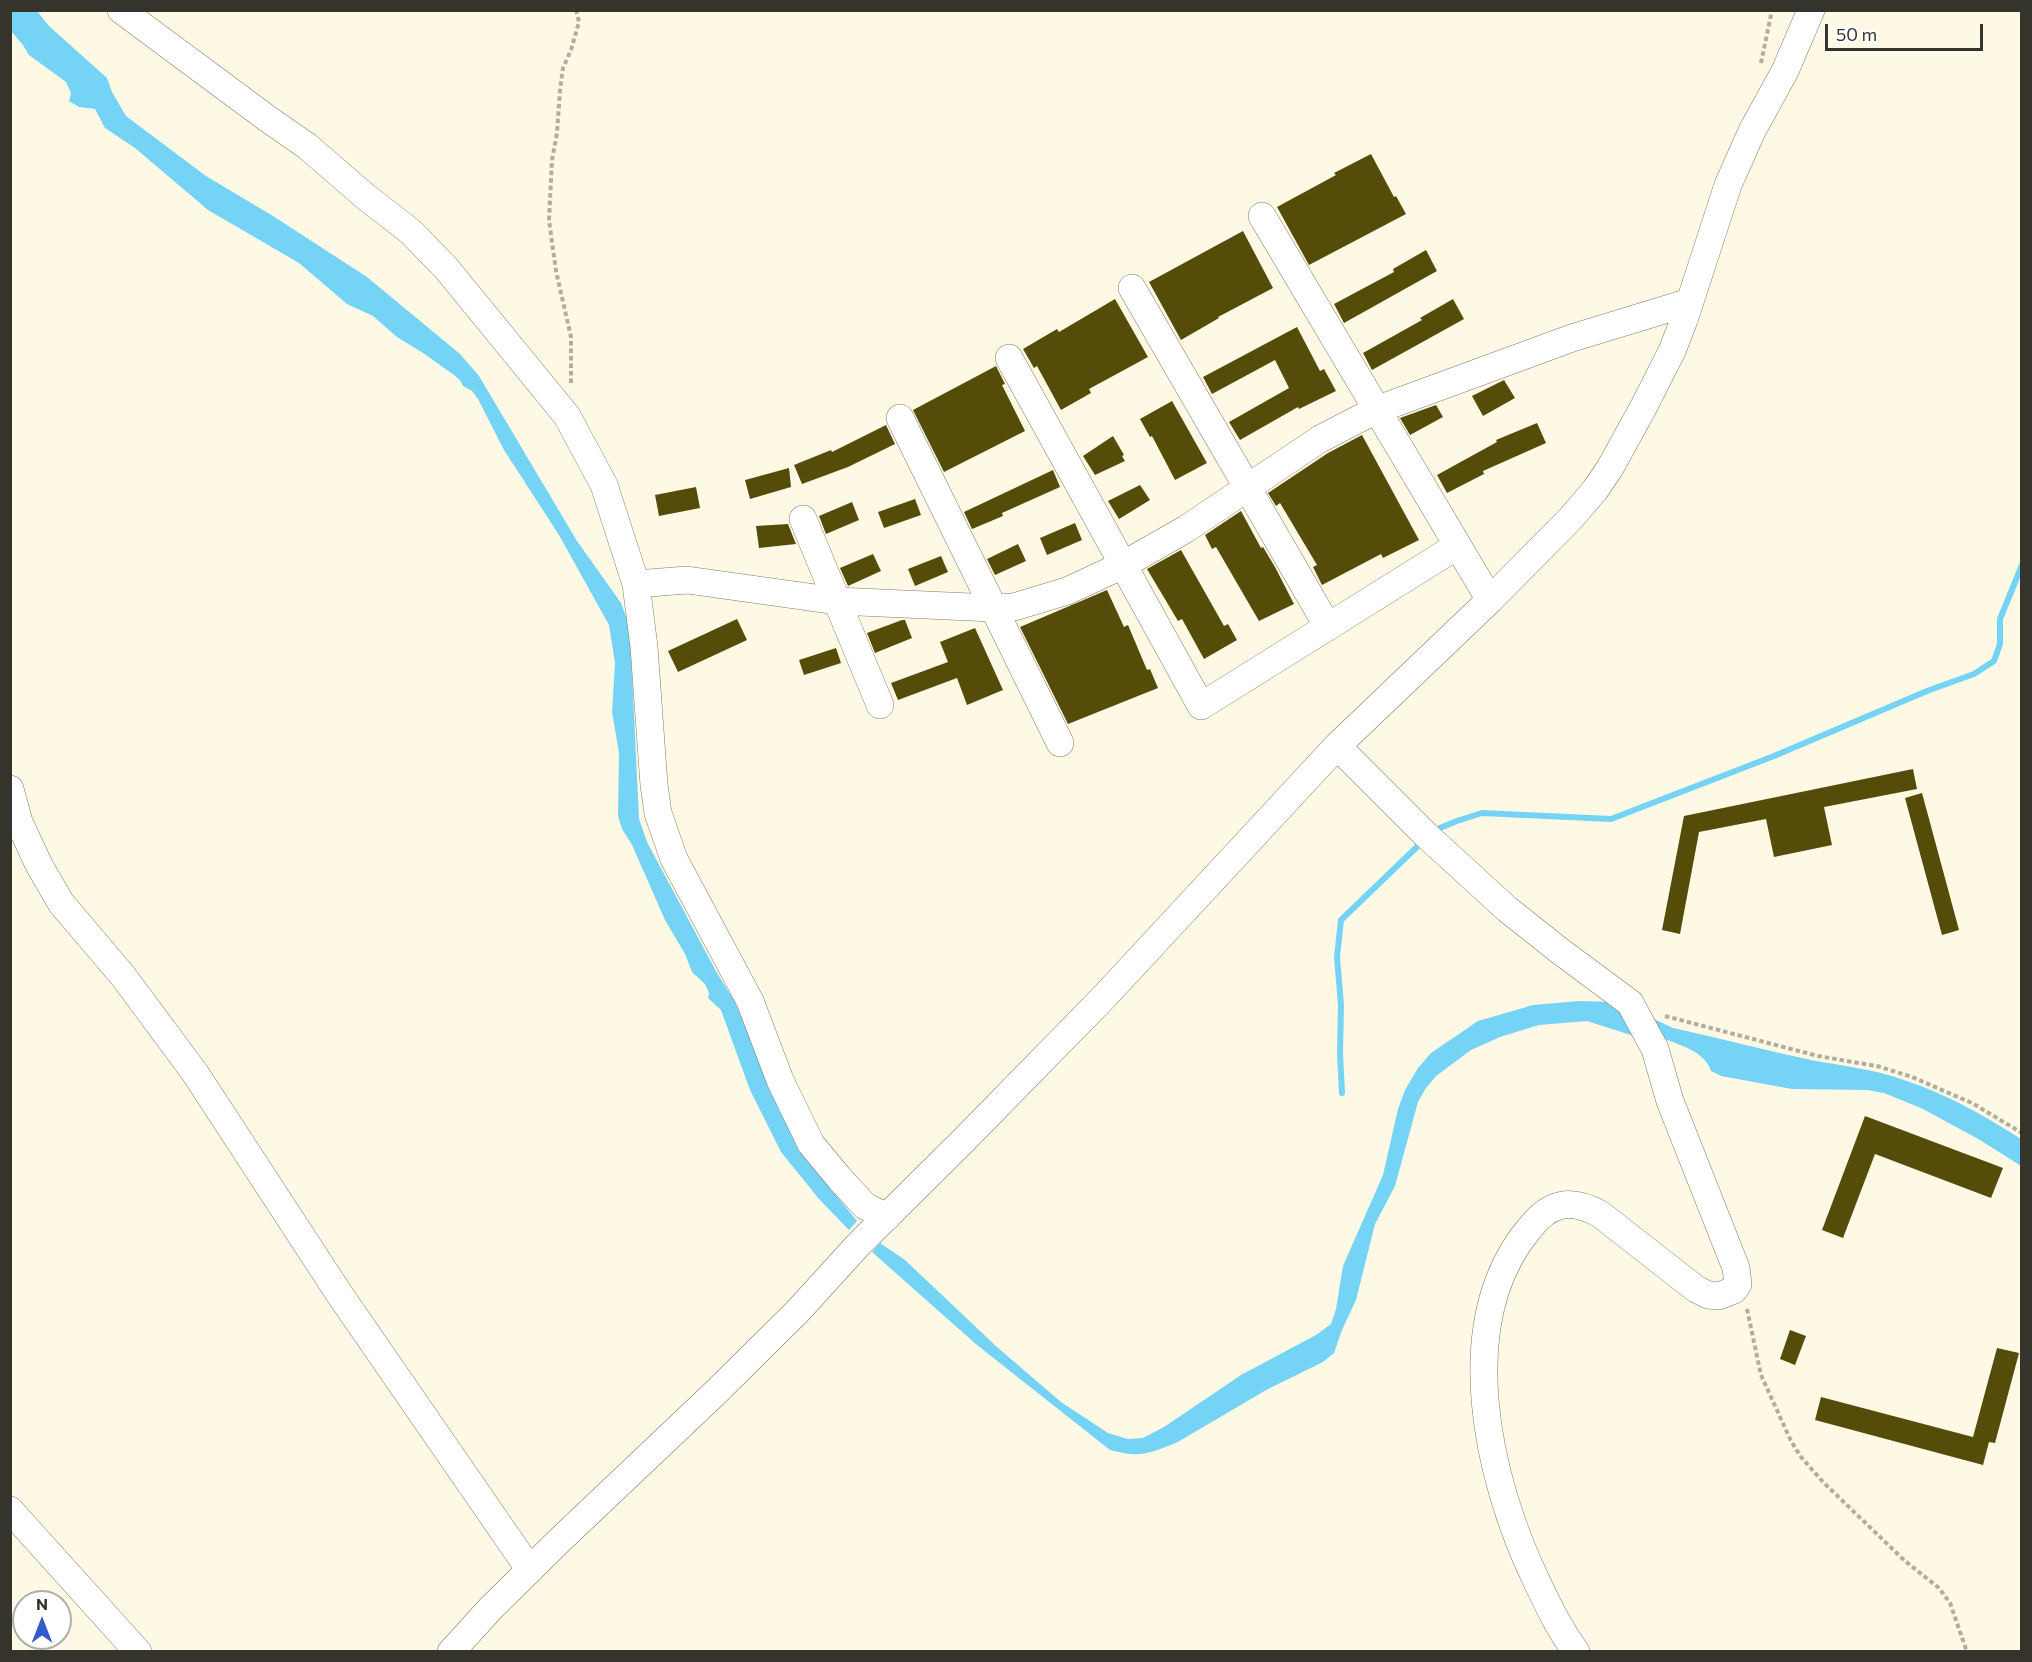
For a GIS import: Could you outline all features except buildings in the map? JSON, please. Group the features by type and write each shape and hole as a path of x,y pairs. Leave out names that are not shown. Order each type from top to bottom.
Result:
{"street":[{"path":"121,10 307,146 411,232 453,277 567,416 604,485 636,584 644,647 654,785 658,813 674,859 750,1001 780,1080 811,1144 865,1206 874,1229"},
{"path":"451,1652 469,1630 530,1570 771,1338 874,1229 1104,997 1337,746 1490,600 1571,518 1605,476 1643,408 1671,351 1690,302 1728,185 1752,131 1785,71 1811,10"},
{"path":"1262,216 1490,600"},
{"path":"1132,288 1328,627"},
{"path":"636,584 687,580 837,601 1014,607 1067,591 1123,565 1186,529 1320,439 1376,410 1572,338 1690,302"},
{"path":"1009,358 1201,706 1458,546"},
{"path":"900,418 1060,743"},
{"path":"803,519 880,705"},
{"path":"1337,746 1426,835 1507,909 1630,1003 1656,1048 1670,1101 1734,1259 1737,1284 1734,1290 1719,1296 1708,1295 1696,1289 1600,1214 1585,1206 1565,1203 1548,1210 1534,1222 1522,1237 1502,1271 1489,1310 1484,1360 1491,1450 1506,1506 1526,1559 1549,1609 1576,1652"},
{"path":"10,789 19,822 39,865 61,903 123,976 195,1073 339,1295 530,1570"},
{"path":"10,1510 138,1652"}],"path":[{"path":"567,416 572,378 571,337 556,271 549,220 552,160 557,133 560,90 563,68 572,50 579,22 576,10"},
{"path":"1630,1003 1664,1016 1709,1028 1818,1056 1877,1066 1912,1077 1972,1103 2022,1133"},
{"path":"1737,1284 1745,1294 1761,1375 1791,1441 1801,1457 1823,1482 1905,1561 1938,1588 1950,1603 1967,1652"}],"water":[{"path":"11,11 37,11 49,26 107,78 126,116 206,176 367,277 460,354 479,376 577,541 621,603 628,622 631,652 639,819 647,842 735,1002 779,1110 802,1153 857,1221 849,1230 819,1199 781,1152 750,1090 721,1010 708,998 709,993 705,984 692,972 685,954 665,920 632,845 622,829 618,816 619,753 612,712 615,663 609,625 559,535 504,450 478,399 454,375 397,337 373,316 347,304 299,263 208,210 135,148 105,128 95,109 79,107 69,101 71,93 66,82 29,55 11,31"},
{"path":"1579,1001 1612,1002 1630,1017 1634,1036 1587,1021 1539,1025 1500,1037 1471,1050 1436,1076 1418,1102 1395,1186 1375,1224 1356,1300 1334,1353 1323,1362 1268,1389 1176,1443 1158,1450 1143,1454 1129,1454 1110,1450 977,1345 872,1252 880,1243 905,1260 997,1347 1061,1402 1108,1433 1128,1439 1143,1438 1164,1427 1241,1375 1316,1335 1331,1324 1336,1309 1343,1266 1383,1175 1398,1109 1405,1090 1418,1068 1431,1053 1478,1021 1533,1005"},
{"path":"1654,1019 1673,1028 1811,1060 1893,1076 1935,1092 2021,1139 2021,1166 1980,1140 1923,1109 1884,1093 1867,1090 1792,1089 1721,1076 1711,1071 1708,1064 1697,1053 1660,1037"}],"waterway":[{"path":"1435,830 1482,813 1611,819 1774,756 1927,691 1974,674 1994,661 2000,644 2000,619 2022,565"},
{"path":"1342,1093 1341,1005 1337,957 1341,920 1422,842"}]}
